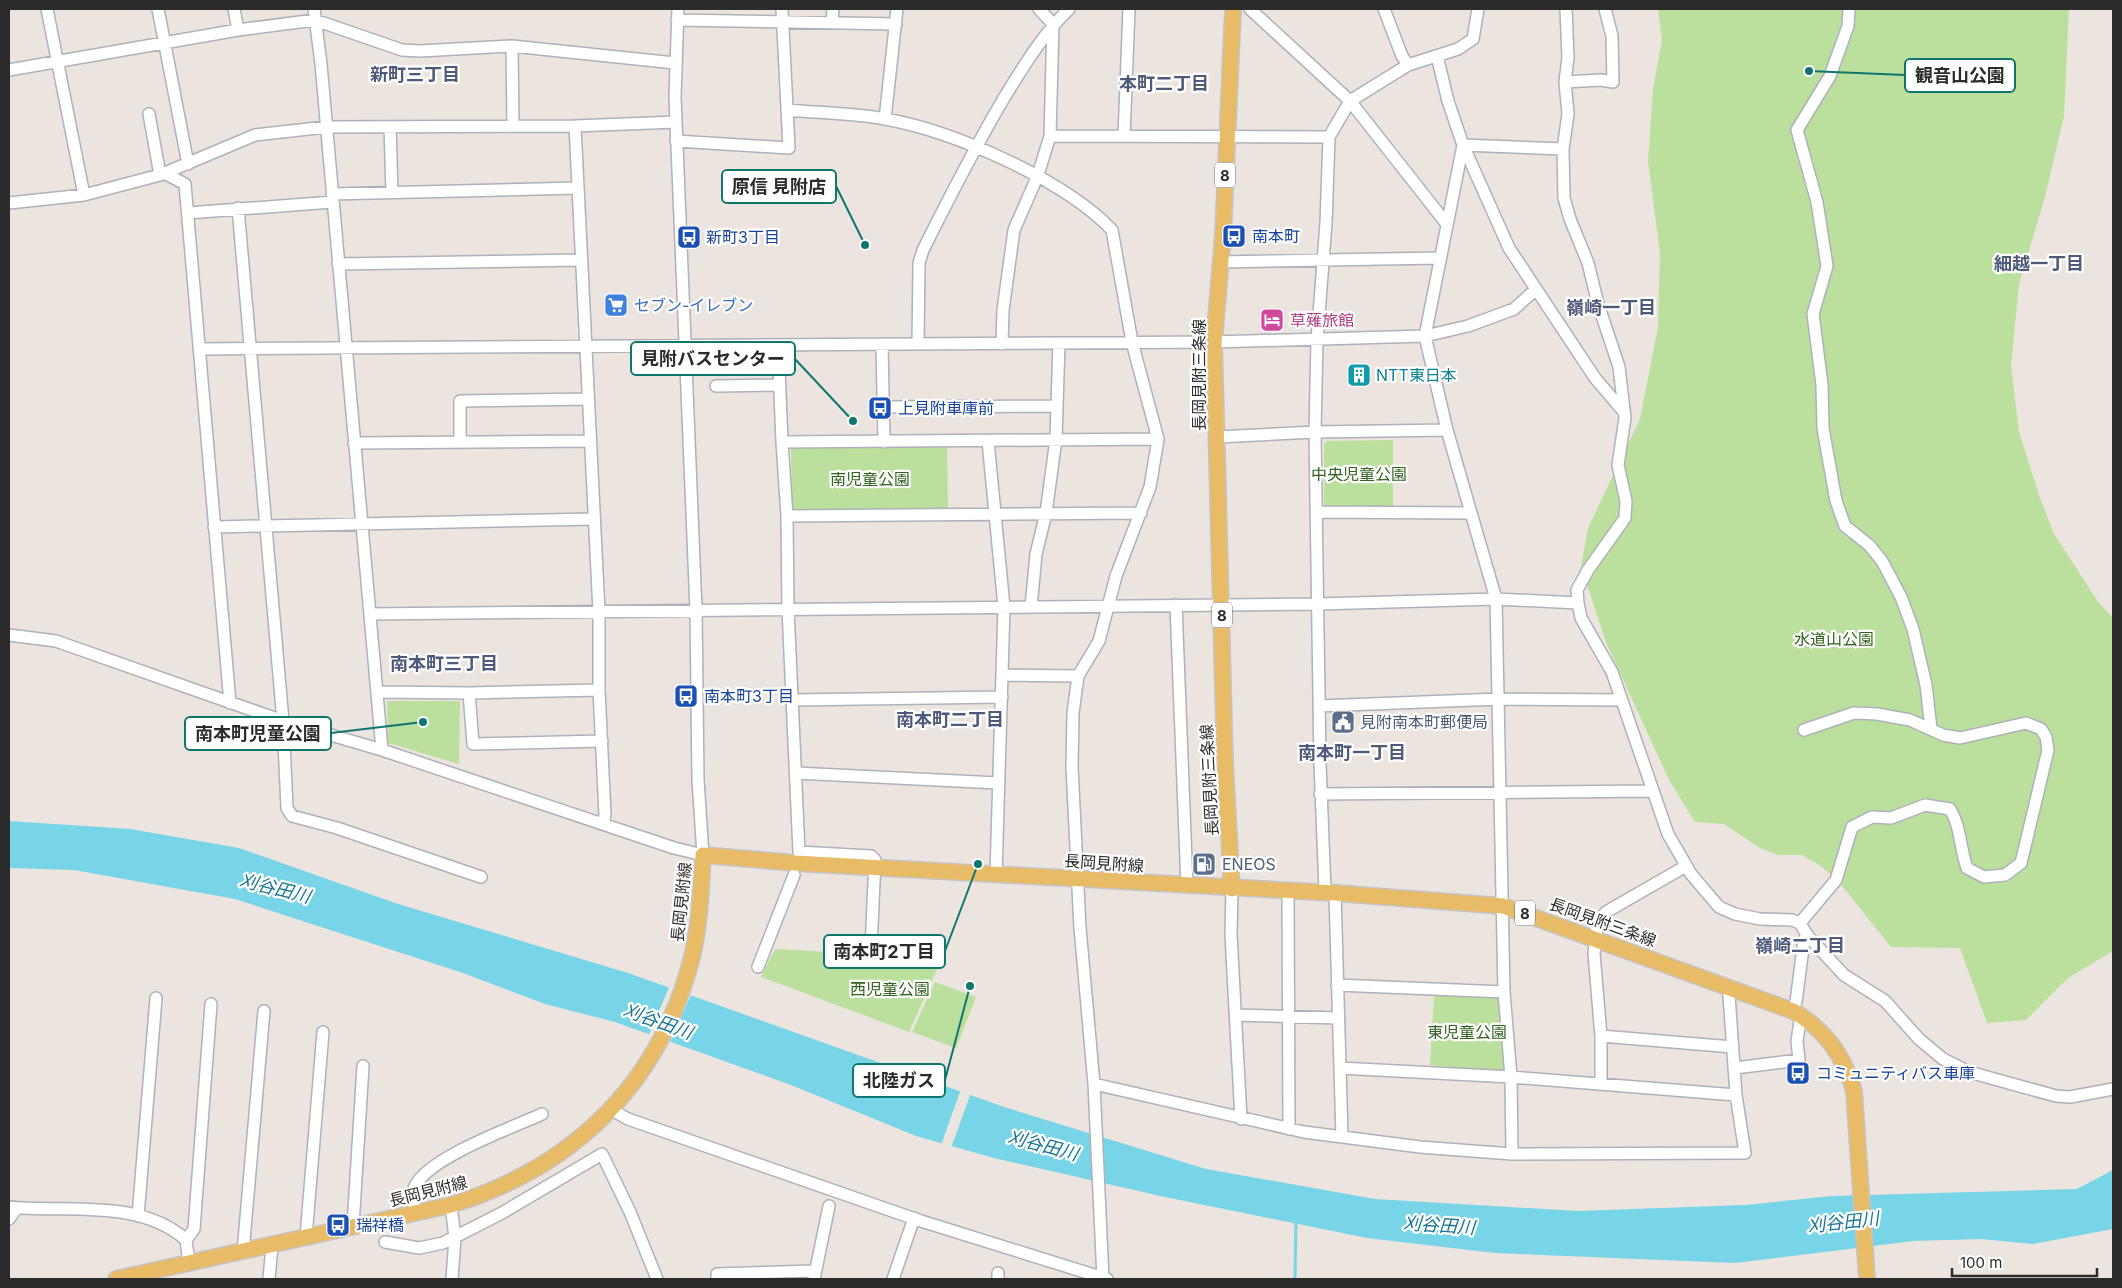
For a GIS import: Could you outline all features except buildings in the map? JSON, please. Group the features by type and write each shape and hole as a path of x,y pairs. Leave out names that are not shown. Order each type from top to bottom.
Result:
{"main road":[{"name":"長岡見附三条線","path":"1233,9 1214,342 1225,764 1232,889 1330,892 1503,906 1596,938 1797,1013 1827,1037 1849,1073 1856,1112 1867,1279"},
{"name":"長岡見附線","path":"116,1279 451,1205 502,1186 542,1166 560,1154 613,1108 658,1042 671,1016 689,964 698,929 703,855 1232,889"}],"street":[{"path":"47,9 84,195"},
{"path":"158,9 166,42 188,164"},
{"path":"234,9 238,30"},
{"path":"676,141 757,148 789,148 786,51 782,9"},
{"path":"832,9 832,22"},
{"path":"885,119 897,9"},
{"path":"1002,344 1003,310 1014,230 1038,175 1050,136 1053,24 1039,9"},
{"path":"918,344 919,263 975,147 1016,77 1053,24 1069,9"},
{"path":"1124,136 1128,9"},
{"path":"1250,9 1350,101 1446,223"},
{"path":"1384,9 1402,56 1408,65"},
{"path":"1342,1137 1337,985 1320,794 1316,512 1317,340 1324,258 1329,138 1350,101 1408,65 1458,49 1474,39 1478,9"},
{"path":"1566,9 1568,57 1565,82 1568,114 1563,149 1564,198 1570,219 1588,263 1598,304 1619,367 1625,431 1618,465 1626,501 1625,518 1588,570 1577,590 1578,603 1580,618 1612,672 1668,834 1686,866 1720,907 1735,914 1760,919 1792,920 1800,923 1807,935 1844,975 1885,1000 1919,1039 1931,1050 1954,1065 1987,1078 2056,1096 2070,1097 2113,1090"},
{"path":"1565,82 1601,80 1613,82 1612,36 1605,9"},
{"path":"1849,9 1848,26 1830,76 1797,130 1817,202 1827,266 1814,314 1822,385 1823,428 1836,502 1845,526 1869,545 1882,560 1901,597 1913,628 1926,685 1931,729"},
{"path":"9,70 314,15 402,50 420,52 512,46 675,63"},
{"path":"314,15 326,127 382,750"},
{"path":"9,635 56,641 283,721 382,750 674,848 703,855 698,780 696,610 676,141 675,63 678,15 782,21 896,24"},
{"path":"512,46 513,126"},
{"path":"1437,56 1448,101 1463,146 1509,248 1594,378 1624,412"},
{"path":"613,1108 628,1119 914,1218 1104,1276 1093,1101 1094,1084 1078,879 1072,767 1073,713 1078,676 1099,641 1116,576 1150,486 1158,439 1132,342 1112,230 1103,221 1038,175 975,147 930,131 885,119 787,110"},
{"path":"149,114 163,175"},
{"path":"9,203 84,195 163,175 255,135 326,127 575,126 676,122"},
{"path":"575,126 599,612 599,690 605,815 603,824"},
{"path":"390,127 392,193"},
{"path":"1050,136 1329,138"},
{"path":"1463,146 1563,149"},
{"path":"1463,146 1446,223 1425,336 1447,430 1496,599 1500,699 1504,992 1511,1076 1512,1154"},
{"path":"163,175 185,184 230,703"},
{"path":"188,214 392,193 578,188"},
{"path":"238,208 283,721 287,808 292,816 336,828 481,877"},
{"path":"1220,262 1324,258 1439,258"},
{"path":"338,264 581,260"},
{"path":"199,349 1214,342 1425,336 1468,326 1514,309 1536,289"},
{"path":"1031,607 1036,554 1046,513 1056,439 1059,343"},
{"path":"882,344 884,442"},
{"path":"778,345 787,516 788,609 799,852 871,856 874,860 871,948"},
{"path":"716,386 780,385"},
{"path":"460,442 460,401 588,399"},
{"path":"883,407 1057,406"},
{"path":"1217,437 1316,432 1447,430"},
{"path":"782,442 1158,439"},
{"path":"354,443 590,441"},
{"path":"988,441 1004,607 996,874"},
{"path":"1316,512 1470,513"},
{"path":"787,516 996,516 1046,513 1141,513"},
{"path":"214,527 594,519"},
{"path":"370,614 1318,604 1496,599 1578,603"},
{"path":"1176,605 1187,886"},
{"path":"1003,675 1078,676"},
{"path":"377,692 469,693 599,690"},
{"path":"469,693 473,744 602,741"},
{"path":"792,700 1002,697"},
{"path":"1319,706 1500,699 1622,700"},
{"path":"1800,923 1836,880 1852,827 1872,817 1891,818 1925,805 1950,809 1957,820 1961,851 1967,868 1984,877 2005,875 2021,863 2029,819 2044,774 2048,750 2046,737 2041,729 2026,723 1960,738 1943,735 1910,720 1854,712 1804,730"},
{"path":"796,773 998,783"},
{"path":"1320,794 1652,791"},
{"path":"1602,1084 1601,1036 1594,954 1597,925 1606,912 1686,866"},
{"path":"758,967 794,875"},
{"path":"1232,889 1231,935 1241,1119"},
{"path":"1288,891 1289,1129"},
{"path":"1735,1068 1799,1060 1796,1002 1804,940 1807,935"},
{"path":"1337,985 1504,992"},
{"path":"1094,1084 1289,1129 1420,1147 1512,1154 1746,1154 1736,1095 1729,995 1731,988"},
{"path":"138,1216 156,998"},
{"path":"186,1240 194,1229 211,1004"},
{"path":"243,1252 264,1011"},
{"path":"1236,1014 1338,1018"},
{"path":"306,1237 323,1032"},
{"path":"1601,1036 1733,1046"},
{"path":"353,1226 363,1066"},
{"path":"1340,1068 1511,1076 1736,1095"},
{"path":"415,1213 413,1196 415,1186 425,1175 458,1152 542,1114"},
{"path":"385,1242 419,1248 430,1247 455,1238 602,1154 630,1212 657,1279"},
{"path":"451,1205 455,1238 452,1279"},
{"path":"716,1279 717,1274 814,1275 829,1206"},
{"path":"9,1219 13,1207 98,1210 138,1216 175,1230 186,1240 189,1263"},
{"path":"892,1279 914,1218"},
{"path":"269,1279 272,1246"}],"green space":[{"name":"水道山公園","path":"1658,9 2069,9 2064,116 2045,197 2019,284 2011,366 2019,432 2040,498 2054,534 2099,603 2113,618 2113,951 2068,978 2026,1020 1987,1023 1960,948 1891,947 1839,882 1821,866 1802,855 1779,855 1760,848 1724,824 1695,822 1669,780 1606,642 1581,567 1588,528 1640,419 1658,327 1660,253 1648,161 1653,90 1662,39"},
{"name":"中央児童公園","path":"1393,440 1393,509 1329,509 1324,505 1324,444 1327,441"},
{"name":"南児童公園","path":"947,445 948,508 943,512 792,513 791,447"},
{"path":"387,701 460,701 459,764 388,743"},
{"name":"西児童公園","path":"775,949 942,958 909,1032 761,977"},
{"path":"935,982 976,997 956,1048 912,1032"},
{"name":"東児童公園","path":"1434,995 1499,997 1505,1070 1502,1072 1430,1065"}],"water":[{"name":"刈谷田川","path":"9,821 130,829 239,848 398,904 628,973 1004,1107 1206,1169 1375,1199 1578,1211 1745,1205 1832,1196 2077,1189 2113,1170 2113,1229 2033,1244 1981,1239 1913,1241 1735,1263 1495,1253 1367,1238 1165,1197 994,1158 916,1136 791,1085 615,1022 545,1004 463,973 235,899 74,870 9,868"}],"pier":[{"path":"670,985 692,993 669,1044 648,1037"},
{"path":"961,1089 971,1093 951,1148 941,1145"}],"waterway":[{"path":"1295,1279 1296,1222"}],"place":[{"name":"観音山公園","path":"1809,71"},
{"name":"南本町","path":"1234,236"},
{"name":"新町3丁目","path":"689,237"},
{"name":"原信 見附店","path":"865,245"},
{"name":"セブン-イレブン","path":"616,305"},
{"name":"草薙旅館","path":"1272,320"},
{"name":"NTT東日本","path":"1359,375"},
{"name":"上見附車庫前","path":"880,408"},
{"name":"見附バスセンター","path":"853,421"},
{"name":"南本町3丁目","path":"686,696"},
{"name":"南本町児童公園","path":"423,722"},
{"name":"見附南本町郵便局","path":"1343,722"},
{"name":"南本町2丁目","path":"978,864"},
{"name":"ENEOS","path":"1204,864"},
{"name":"北陸ガス","path":"970,986"},
{"name":"コミュニティバス車庫","path":"1798,1073"},
{"name":"瑞祥橋","path":"338,1225"}],"district":[{"name":"新町三丁目","path":"415,74"},
{"name":"本町二丁目","path":"1164,83"},
{"name":"細越一丁目","path":"2039,263"},
{"name":"嶺崎一丁目","path":"1611,307"},
{"name":"南本町三丁目","path":"444,663"},
{"name":"南本町二丁目","path":"950,719"},
{"name":"南本町一丁目","path":"1352,752"},
{"name":"嶺崎二丁目","path":"1800,945"}]}
